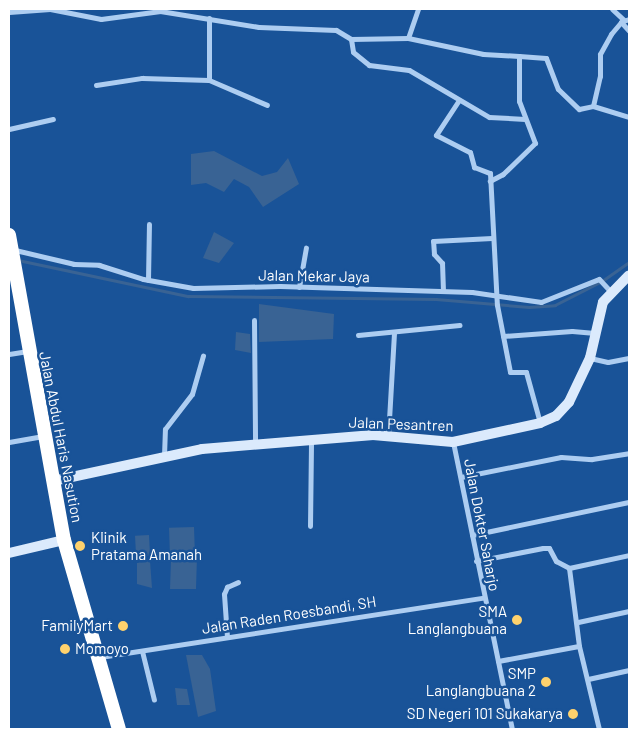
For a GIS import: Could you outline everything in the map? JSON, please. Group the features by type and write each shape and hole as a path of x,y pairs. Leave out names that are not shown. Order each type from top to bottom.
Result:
{"highway":[{"name":"Jalan Abdul Haris Nasution","path":"11,257 64,540 119,729"}],"street":[{"path":"9,12 50,9 101,19 160,11 259,27 322,28 336,30 350,38 408,38 483,54 546,58 565,98 578,109 593,106 629,117"},
{"path":"408,38 418,9"},
{"path":"612,9 625,20 629,31"},
{"path":"209,18 209,80"},
{"path":"593,106 600,76 600,54 625,20"},
{"path":"350,38 353,52 369,65 409,70 431,80 459,100 488,117 525,119"},
{"path":"490,181 503,174 535,143 519,101 519,56"},
{"path":"96,85 142,78 209,80 267,105"},
{"path":"459,100 436,135 470,152 474,167 489,171 496,297 510,372 526,372 540,423"},
{"path":"9,129 53,119"},
{"path":"148,280 149,224"},
{"path":"443,292 442,263 434,254 433,242 492,238"},
{"path":"299,287 306,248"},
{"name":"Jalan Mekar Jaya","path":"11,257 99,265 148,280 193,288 299,287 443,292 542,302 605,285"},
{"name":"Jalan Pesantren","path":"53,481 164,456 255,444 388,437 453,442 540,423 556,416 569,402 590,358 605,285 629,275"},
{"path":"254,320 255,444"},
{"path":"358,335 394,333 460,325"},
{"path":"503,336 572,330 596,333"},
{"path":"388,437 394,333"},
{"path":"9,354 29,350"},
{"path":"164,456 165,428 192,394 203,356"},
{"path":"590,358 608,362 629,358"},
{"path":"9,442 45,436"},
{"path":"310,526 311,440"},
{"name":"Jalan Dokter Saharjo","path":"453,442 512,729"},
{"path":"461,477 560,457 592,459 629,453"},
{"path":"472,534 629,502"},
{"path":"9,553 64,540"},
{"path":"476,561 549,548 556,561 569,568 629,555"},
{"path":"569,568 578,622 579,646 599,729"},
{"path":"227,637 224,594 228,587 238,582"},
{"name":"Jalan Raden Roesbandi, SH","path":"97,658 484,598"},
{"path":"578,622 629,611"},
{"path":"498,661 579,646"},
{"path":"142,651 154,700"},
{"path":"588,679 629,670"}],"water":[{"path":"214,151 262,176 277,172 288,158 299,184 263,207 249,187 234,179 224,192 206,183 191,185 191,154"},
{"path":"214,232 234,243 219,263 203,258"},
{"path":"259,304 334,314 333,339 259,342"},
{"path":"236,332 250,334 251,353 235,350"},
{"path":"194,527 195,554 170,555 169,528"},
{"path":"149,535 150,556 136,557 135,536"},
{"path":"197,556 196,589 170,589 171,560"},
{"path":"150,561 152,588 137,584 137,563"},
{"path":"186,655 202,655 210,669 216,711 198,717"},
{"path":"175,688 187,689 190,705 177,705"}],"waterway":[{"path":"18,260 188,296 436,299 529,307 555,305 602,281 629,262"}],"place":[{"name":"Klinik Pratama Amanah","path":"80,546"},
{"name":"SMA Langlangbuana","path":"517,620"},
{"name":"FamilyMart","path":"123,626"},
{"name":"Momoyo","path":"65,649"},
{"name":"SMP Langlangbuana 2","path":"546,682"},
{"name":"SD Negeri 101 Sukakarya","path":"573,714"}]}
